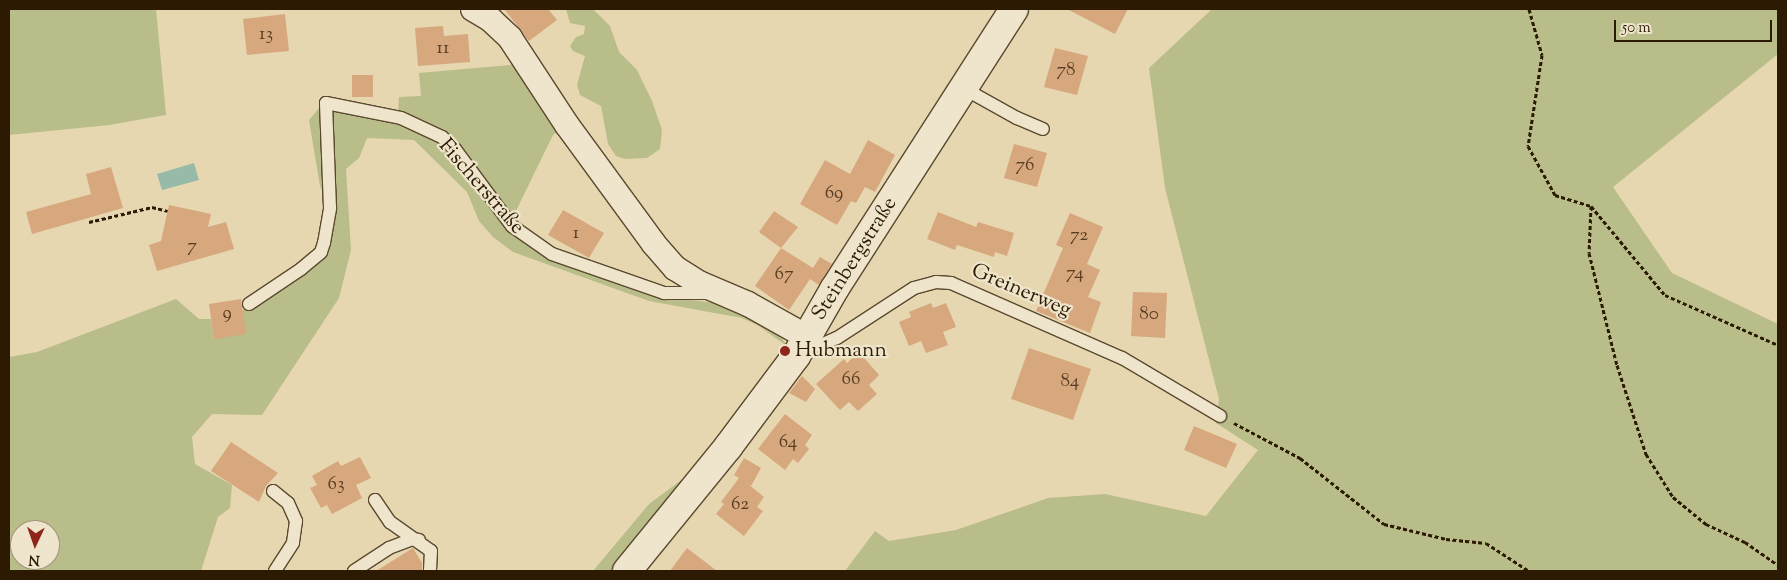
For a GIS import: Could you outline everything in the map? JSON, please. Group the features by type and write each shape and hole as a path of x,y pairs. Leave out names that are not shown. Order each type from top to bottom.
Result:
{"street":[{"name":"Fischerstraße","path":"473,9 491,20 510,38 567,125 664,257 687,277 748,304 804,342"},
{"name":"Steinbergstraße","path":"627,571 771,392 1014,9"}],"lane":[{"path":"963,88 1017,118 1043,129"},
{"name":"Fischerstraße","path":"249,304 301,269 321,252 330,208 326,103 401,118 442,137 455,149 512,226 552,254 664,293 721,292"},
{"name":"Greinerweg","path":"804,342 820,345 838,338 914,288 936,282 951,283 1122,358 1220,416"},
{"path":"273,491 288,503 296,521 293,543 275,571"},
{"path":"375,500 390,522 419,540 433,556 430,571"},
{"path":"354,571 390,548 412,539 419,540"}],"path":[{"path":"1529,9 1542,55 1528,146 1555,195 1591,206 1665,295 1778,345"},
{"path":"1591,206 1589,253 1617,365 1646,454 1673,497 1706,524 1744,542 1778,565"},
{"path":"89,222 152,207 168,211"},
{"path":"1220,416 1300,458 1384,524 1446,539 1486,543 1529,571 1547,571"}],"green space":[{"path":"9,9 156,9 166,115 109,125 9,135"},
{"path":"566,9 593,9 610,26 619,52 637,70 652,101 662,130 660,149 647,158 625,159 616,156 608,144 601,106 580,95 577,85 585,56 573,51 570,46 576,37 584,34 585,26 570,23"},
{"path":"1212,9 1778,9 1778,54 1613,187 1672,273 1778,324 1778,571 845,571 875,531 889,541 956,530 1048,498 1105,494 1206,516 1258,450 1216,423 1219,399 1165,188 1149,68"},
{"path":"521,64 563,128 553,135 512,219 444,134 419,119 398,113 399,97 421,96 419,73"},
{"path":"320,107 400,123 439,141 452,153 508,229 550,259 664,297 726,304 773,325 788,347 759,326 742,318 649,301 513,252 493,237 479,221 467,192 414,140 367,138 359,158 346,169 351,250 339,298 262,415 212,414 192,437 195,464 232,485 230,508 218,517 201,571 9,571 9,357 37,352 176,299 199,319 211,319 214,339 249,304 315,258 330,208 320,186 309,120"},
{"path":"703,464 615,571 593,571 649,504"}],"shaded area":[{"path":"194,163 199,180 162,190 157,174"}],"building":[{"path":"504,9 548,9 557,20 529,41"},
{"path":"1067,9 1128,9 1115,34"},
{"path":"285,14 289,51 247,55 243,19"},
{"path":"443,26 444,36 468,34 470,62 418,66 415,28"},
{"path":"1055,48 1088,56 1077,95 1044,87"},
{"path":"352,75 373,75 373,97 352,97"},
{"path":"868,140 895,155 875,192 865,187 856,203 851,201 837,225 800,204 825,160 850,174"},
{"path":"1014,144 1047,153 1037,187 1004,178"},
{"path":"111,167 123,208 32,234 26,212 91,194 86,174"},
{"path":"169,205 211,214 208,227 226,222 234,249 157,271 149,245 161,241"},
{"path":"563,210 604,233 589,258 548,235"},
{"path":"774,211 798,227 781,248 759,232"},
{"path":"938,212 976,227 978,222 1014,233 1007,256 995,252 994,257 957,245 955,250 927,239"},
{"path":"1070,213 1103,227 1087,264 1100,270 1088,297 1101,302 1090,333 1036,311 1063,248 1056,245"},
{"path":"781,248 813,268 820,257 832,264 819,285 810,279 789,310 755,286"},
{"path":"1133,292 1167,293 1165,338 1131,336"},
{"path":"241,299 246,334 214,339 209,304"},
{"path":"931,303 933,308 946,303 956,327 943,332 948,345 926,353 921,341 909,346 899,322 911,317 909,312"},
{"path":"1029,348 1091,369 1073,420 1011,399"},
{"path":"859,352 879,375 869,385 877,394 858,411 849,402 840,410 816,384 844,359 847,363"},
{"path":"802,376 815,389 806,402 789,393"},
{"path":"785,414 812,435 805,445 809,449 798,463 793,459 785,470 758,449"},
{"path":"1194,426 1237,444 1226,468 1184,450"},
{"path":"231,442 278,473 266,486 259,502 211,471"},
{"path":"360,457 371,478 356,485 362,498 332,514 327,505 321,508 310,488 317,485 312,476 338,461 341,466"},
{"path":"744,458 761,468 751,486 743,480 764,497 757,507 763,511 744,536 716,514 724,504 721,502 739,478 734,475"},
{"path":"413,548 422,563 422,571 376,571"},
{"path":"687,548 717,571 670,571"}],"place":[{"name":"Hubmann","path":"785,351"}]}
